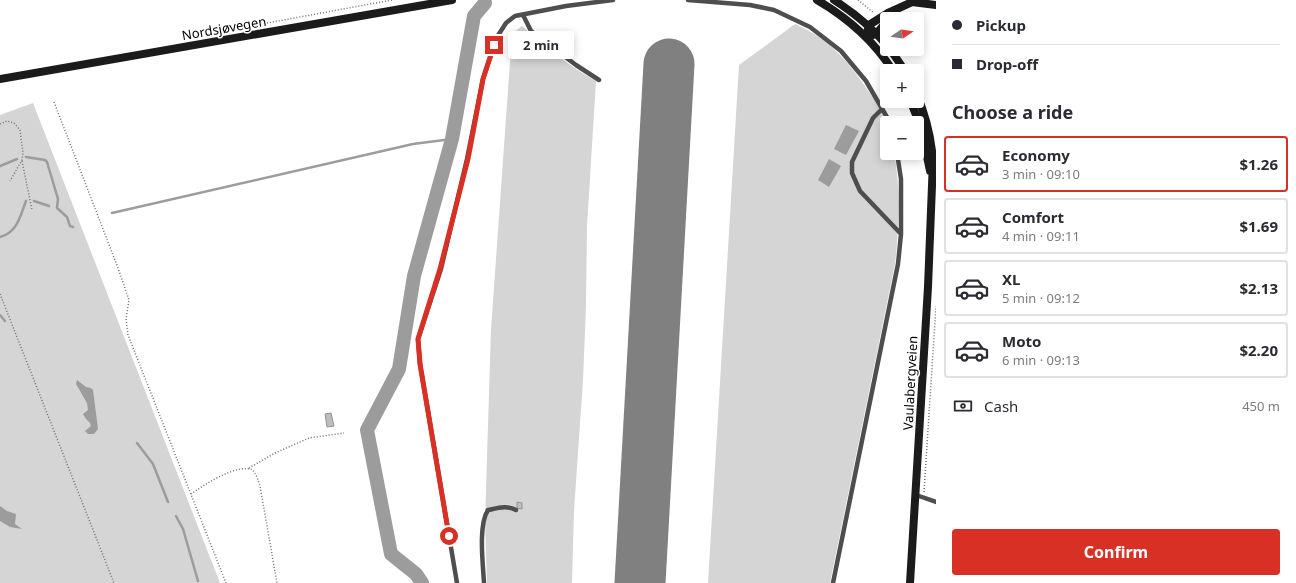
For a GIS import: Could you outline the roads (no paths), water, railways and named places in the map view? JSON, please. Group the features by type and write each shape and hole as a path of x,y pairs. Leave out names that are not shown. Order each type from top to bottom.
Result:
{"main road":[{"name":"Nordsjøvegen","path":"0,79 452,0"},
{"path":"817,0 848,20 866,37 887,64"},
{"path":"834,0 851,11 868,25 880,38"},
{"path":"868,25 899,7 912,2 936,5"},
{"path":"895,12 899,7"},
{"path":"866,37 868,25"},
{"path":"866,37 876,33 880,29"},
{"name":"Vaulabergveien","path":"913,108 925,145 932,185"},
{"name":"Vaulabergveien","path":"910,583 920,496 934,160 931,139 922,108"}],"lane":[{"path":"457,583 420,364 418,339 440,269 468,159 483,79 496,37 506,23 515,16 566,6 613,0"},
{"path":"688,0 756,6 774,10 810,27 842,51 866,81 886,116"},
{"path":"523,15 531,31 576,65 599,80"},
{"path":"882,109 873,118 852,162 852,173 860,191 901,234"},
{"path":"833,583 898,264 901,234 901,179 897,160"},
{"path":"920,496 936,502"},
{"path":"484,583 483,525 485,515 488,510 501,507 516,510"}],"waterway":[{"path":"422,583 416,574 391,554 367,430 399,369 414,276 452,139 474,16 485,3"},
{"path":"112,213 413,144 452,139"},
{"path":"26,157 45,160 47,162 58,199 57,208 67,217 70,226 73,227"},
{"path":"0,166 17,159"},
{"path":"0,237 6,235 18,223 26,201"},
{"path":"34,201 49,206"},
{"path":"0,315 5,321"},
{"path":"137,443 153,464 168,502"},
{"path":"176,516 183,529 198,581"}]}
